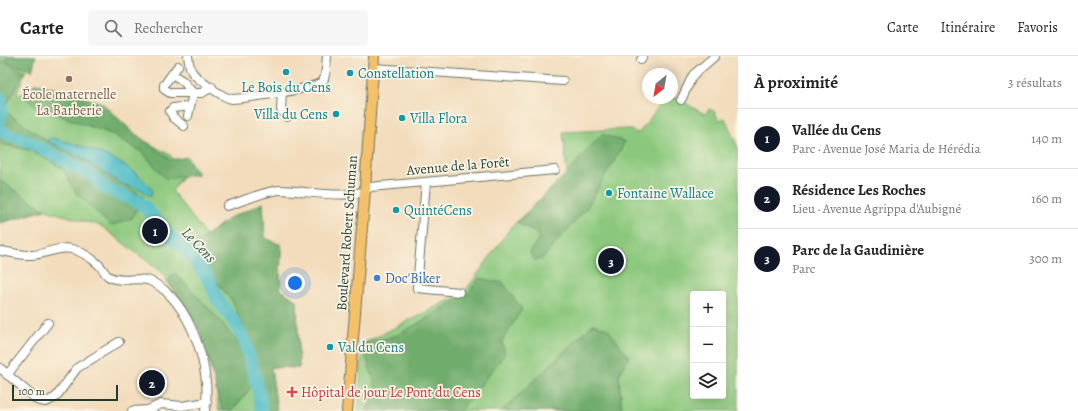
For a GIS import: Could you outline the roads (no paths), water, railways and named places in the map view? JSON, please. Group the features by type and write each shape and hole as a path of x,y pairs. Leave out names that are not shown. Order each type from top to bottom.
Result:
{"main road":[{"name":"Boulevard Robert Schuman","path":"347,411 365,192 374,56"}],"street":[{"path":"188,56 193,72 224,96 232,99 282,92 320,84 325,76 327,56"},
{"path":"681,100 693,75 715,56"},
{"path":"167,83 178,66"},
{"path":"373,68 562,81"},
{"path":"167,83 183,81 193,93"},
{"path":"167,83 180,93 206,92 212,87"},
{"path":"282,92 281,110 287,117"},
{"path":"188,116 193,93"},
{"path":"184,126 173,117 170,111 173,108 190,106"},
{"name":"Avenue de la Forêt","path":"227,206 278,190 351,195 365,192 370,187 556,170"},
{"path":"426,182 417,288 460,292"},
{"path":"0,251 33,255 63,249 73,249 98,264 108,276 118,279 148,280 158,285 179,308 198,344 203,358 207,402 205,411"},
{"path":"7,375 48,323"},
{"path":"0,368 37,400 46,402 56,397 77,368 119,342"},
{"path":"132,411 148,410 161,404 182,406 207,402"}],"water":[{"path":"52,138 93,150 120,163 143,180 152,190 151,197 141,190 120,183 85,160 46,140"}],"waterway":[{"name":"Le Cens","path":"0,98 2,108 0,119"},
{"name":"Le Cens","path":"0,131 27,141 88,173 106,189 137,201 146,208 171,238 187,251 209,280 217,299 234,322 245,342 258,388 262,411"}],"place":[{"name":"Le Bois du Cens","path":"286,72"},
{"name":"Constellation","path":"350,73"},
{"name":"École maternelle La Barberie","path":"69,79"},
{"name":"Villa du Cens","path":"336,114"},
{"name":"Villa Flora","path":"402,118"},
{"name":"Fontaine Wallace","path":"609,193"},
{"name":"QuintéCens","path":"396,210"},
{"name":"Vallée du Cens","path":"155,231"},
{"name":"Parc de la Gaudinière","path":"611,261"},
{"name":"Doc'Biker","path":"377,278"},
{"name":"Val du Cens","path":"330,347"},
{"name":"Résidence Les Roches","path":"152,383"},
{"name":"Hôpital de jour Le Pont du Cens","path":"292,392"}]}
